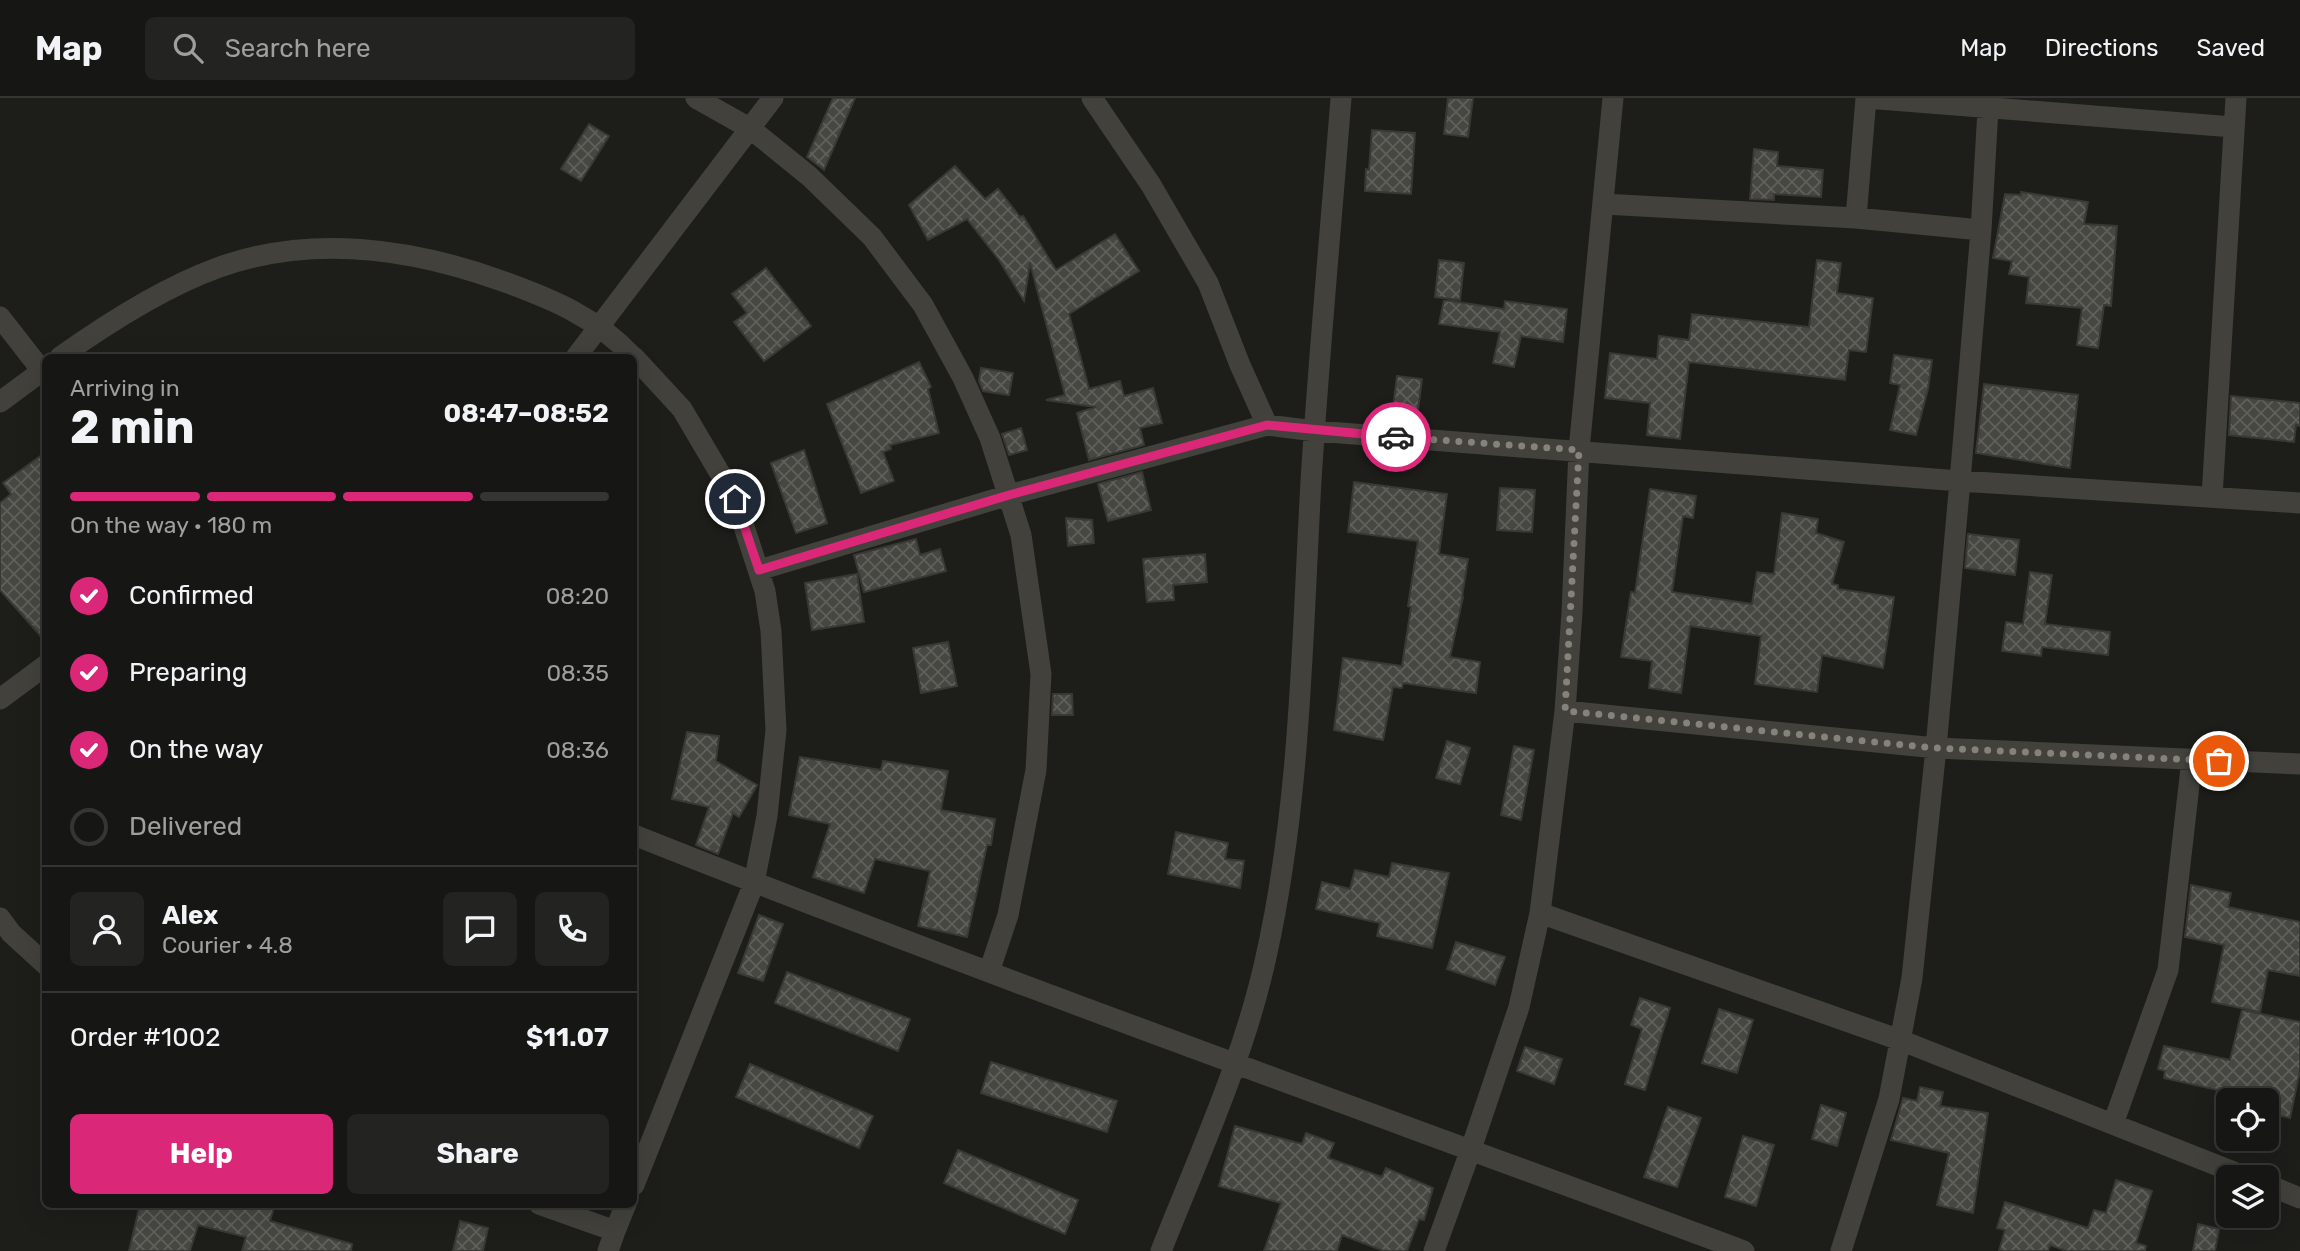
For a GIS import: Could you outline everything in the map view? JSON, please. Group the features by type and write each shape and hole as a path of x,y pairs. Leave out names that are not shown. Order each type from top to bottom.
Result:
{"street":[{"path":"696,98 751,129 809,176 872,237 923,305 963,377 990,438 1021,535 1041,674 1036,770 1008,915 989,972"},
{"path":"578,354 773,98"},
{"path":"1092,98 1151,185 1208,283 1267,425"},
{"path":"1161,1251 1235,1064 1266,959 1286,857 1341,98"},
{"path":"1434,1251 1519,1007 1540,913 1565,711 1579,450 1613,98"},
{"path":"1856,218 1866,98 2233,127"},
{"path":"2212,497 2235,98"},
{"path":"1841,1251 1889,1099 1912,978 1960,481 1981,230 1988,109"},
{"path":"1604,204 1856,218 1981,230"},
{"path":"64,354 93,334 183,282 218,268 272,253 315,248 411,254 463,266 551,298 599,326 630,354"},
{"path":"0,317 42,369"},
{"path":"637,361 682,409 735,499 759,570 771,631 776,730 767,816 754,883 637,1177"},
{"path":"0,402 42,372"},
{"path":"759,570 1009,495 1267,425 1315,431 1960,481 2300,503"},
{"path":"0,699 42,668"},
{"path":"1565,711 1936,748 2300,764"},
{"path":"2113,1124 2168,970 2192,759"},
{"path":"637,836 989,972 1744,1251"},
{"path":"1540,913 1900,1040 2216,1165"},
{"path":"0,918 10,933 42,961"},
{"path":"2279,1189 2300,1198"},
{"path":"547,1208 611,1241 624,1208"}],"building":[{"path":"833,98 855,98 824,170 807,157"},
{"path":"1448,98 1473,98 1468,137 1444,134"},
{"path":"589,124 609,136 581,181 561,169"},
{"path":"1372,130 1415,133 1411,194 1365,191"},
{"path":"1754,149 1778,152 1777,166 1823,170 1821,197 1774,194 1774,200 1750,199"},
{"path":"955,166 985,199 998,189 1020,217 1023,216 1056,270 1115,234 1139,271 1069,314 1089,389 1120,381 1124,396 1153,388 1162,423 1140,428 1144,445 1089,460 1077,413 1096,407 1046,400 1065,395 1030,263 1024,301 999,260 967,219 928,240 909,205"},
{"path":"2021,192 2088,202 2084,224 2117,226 2111,306 2104,305 2098,348 2077,345 2082,308 2026,303 2029,277 2009,274 2012,261 1993,258 2005,194 2021,195"},
{"path":"1439,260 1464,263 1460,300 1435,297"},
{"path":"1817,260 1841,263 1837,293 1873,298 1866,352 1849,350 1845,380 1689,362 1680,439 1647,435 1650,403 1605,398 1610,353 1657,359 1659,336 1689,340 1692,314 1809,327"},
{"path":"766,268 811,326 764,361 734,322 747,313 732,294"},
{"path":"1444,300 1504,309 1505,301 1567,309 1563,342 1521,336 1514,367 1493,363 1500,332 1439,324"},
{"path":"1894,355 1932,360 1928,389 1916,435 1890,430 1900,385 1890,383"},
{"path":"919,362 931,387 928,389 939,433 890,445 891,449 883,452 894,481 861,493 827,404"},
{"path":"981,368 1013,373 1009,395 983,391 979,381"},
{"path":"1397,376 1422,379 1418,410 1393,407"},
{"path":"1984,384 2078,395 2070,468 1976,453"},
{"path":"2231,396 2300,403 2300,426 2296,425 2294,442 2229,435"},
{"path":"1021,428 1027,450 1009,455 1002,434"},
{"path":"804,450 827,523 796,533 771,463"},
{"path":"42,455 42,637 0,590 0,503 11,494 3,483"},
{"path":"1142,472 1151,510 1108,521 1098,484"},
{"path":"1354,482 1447,494 1439,554 1468,559 1450,657 1480,662 1476,693 1403,683 1402,688 1393,687 1383,740 1334,730 1343,658 1402,666 1418,541 1348,532"},
{"path":"1500,488 1535,490 1532,532 1497,530"},
{"path":"1650,489 1696,496 1693,518 1683,516 1672,592 1752,604 1757,572 1774,574 1782,513 1818,519 1816,533 1844,542 1832,584 1838,585 1838,589 1894,597 1883,668 1822,655 1817,692 1755,684 1761,636 1690,626 1681,693 1649,688 1652,661 1621,657 1631,592 1635,593"},
{"path":"1066,518 1092,520 1094,543 1068,546"},
{"path":"1968,534 2019,540 2015,575 1965,568"},
{"path":"916,539 920,555 940,549 946,571 864,592 854,555"},
{"path":"1205,554 1207,582 1173,585 1174,600 1147,602 1143,559"},
{"path":"2030,572 2052,575 2045,624 2110,632 2108,655 2042,647 2041,656 2002,651 2006,622 2023,624"},
{"path":"857,574 864,622 812,630 805,583"},
{"path":"948,642 957,686 921,693 913,648"},
{"path":"1053,694 1072,694 1073,715 1052,715"},
{"path":"687,732 719,736 716,761 757,785 739,817 733,813 718,854 696,845 709,807 672,799"},
{"path":"1447,741 1470,748 1460,784 1436,778"},
{"path":"1514,746 1534,750 1521,820 1501,815"},
{"path":"800,757 881,770 883,761 948,771 941,810 995,819 991,845 987,845 967,937 918,926 930,871 875,859 864,893 813,877 830,824 789,815"},
{"path":"1176,832 1228,843 1225,859 1244,861 1240,888 1168,874"},
{"path":"1392,863 1449,873 1432,948 1377,936 1380,923 1316,909 1322,882 1350,889 1355,870 1389,877"},
{"path":"2191,885 2231,893 2228,907 2300,922 2300,976 2268,970 2260,1012 2212,1002 2224,945 2185,937"},
{"path":"759,915 783,924 763,981 738,973"},
{"path":"1456,942 1505,957 1495,985 1447,969"},
{"path":"787,972 910,1019 898,1051 775,1003"},
{"path":"1640,998 1670,1008 1645,1090 1625,1084 1642,1029 1631,1025"},
{"path":"1719,1009 1753,1020 1737,1073 1702,1063"},
{"path":"2242,1010 2300,1022 2300,1070 2290,1118 2279,1115 2279,1088 2216,1090 2164,1078 2165,1071 2158,1069 2164,1046 2230,1060"},
{"path":"1525,1047 1562,1059 1554,1084 1517,1071"},
{"path":"991,1062 1117,1101 1107,1132 981,1093"},
{"path":"750,1064 873,1116 859,1148 736,1097"},
{"path":"1920,1087 1943,1092 1940,1106 1988,1113 1973,1213 1937,1205 1949,1153 1891,1140 1903,1098 1917,1101"},
{"path":"1821,1105 1846,1113 1837,1146 1812,1139"},
{"path":"1668,1107 1701,1118 1677,1187 1644,1177"},
{"path":"1235,1126 1302,1144 1306,1133 1334,1143 1328,1158 1382,1177 1386,1168 1433,1188 1424,1220 1419,1219 1407,1251 1384,1251 1342,1235 1337,1251 1264,1251 1281,1203 1219,1186"},
{"path":"1743,1136 1774,1145 1756,1206 1725,1197"},
{"path":"958,1150 1078,1200 1065,1234 944,1183"},
{"path":"2116,1180 2152,1191 2136,1243 2146,1246 2145,1251 2067,1251 2050,1245 2048,1251 1999,1251 2005,1230 1997,1228 2005,1202 2088,1228 2094,1210 2106,1213"},
{"path":"139,1208 274,1208 270,1221 352,1244 351,1251 242,1251 246,1237 198,1225 190,1251 129,1251"},
{"path":"460,1221 488,1228 483,1251 453,1251"},
{"path":"2198,1224 2219,1229 2215,1251 2193,1251"}],"way so far":[{"path":"1396,437 1579,450 1565,711 1936,748 2219,761"}],"route":[{"path":"735,499 759,570 1009,495 1267,425 1396,437"}]}
